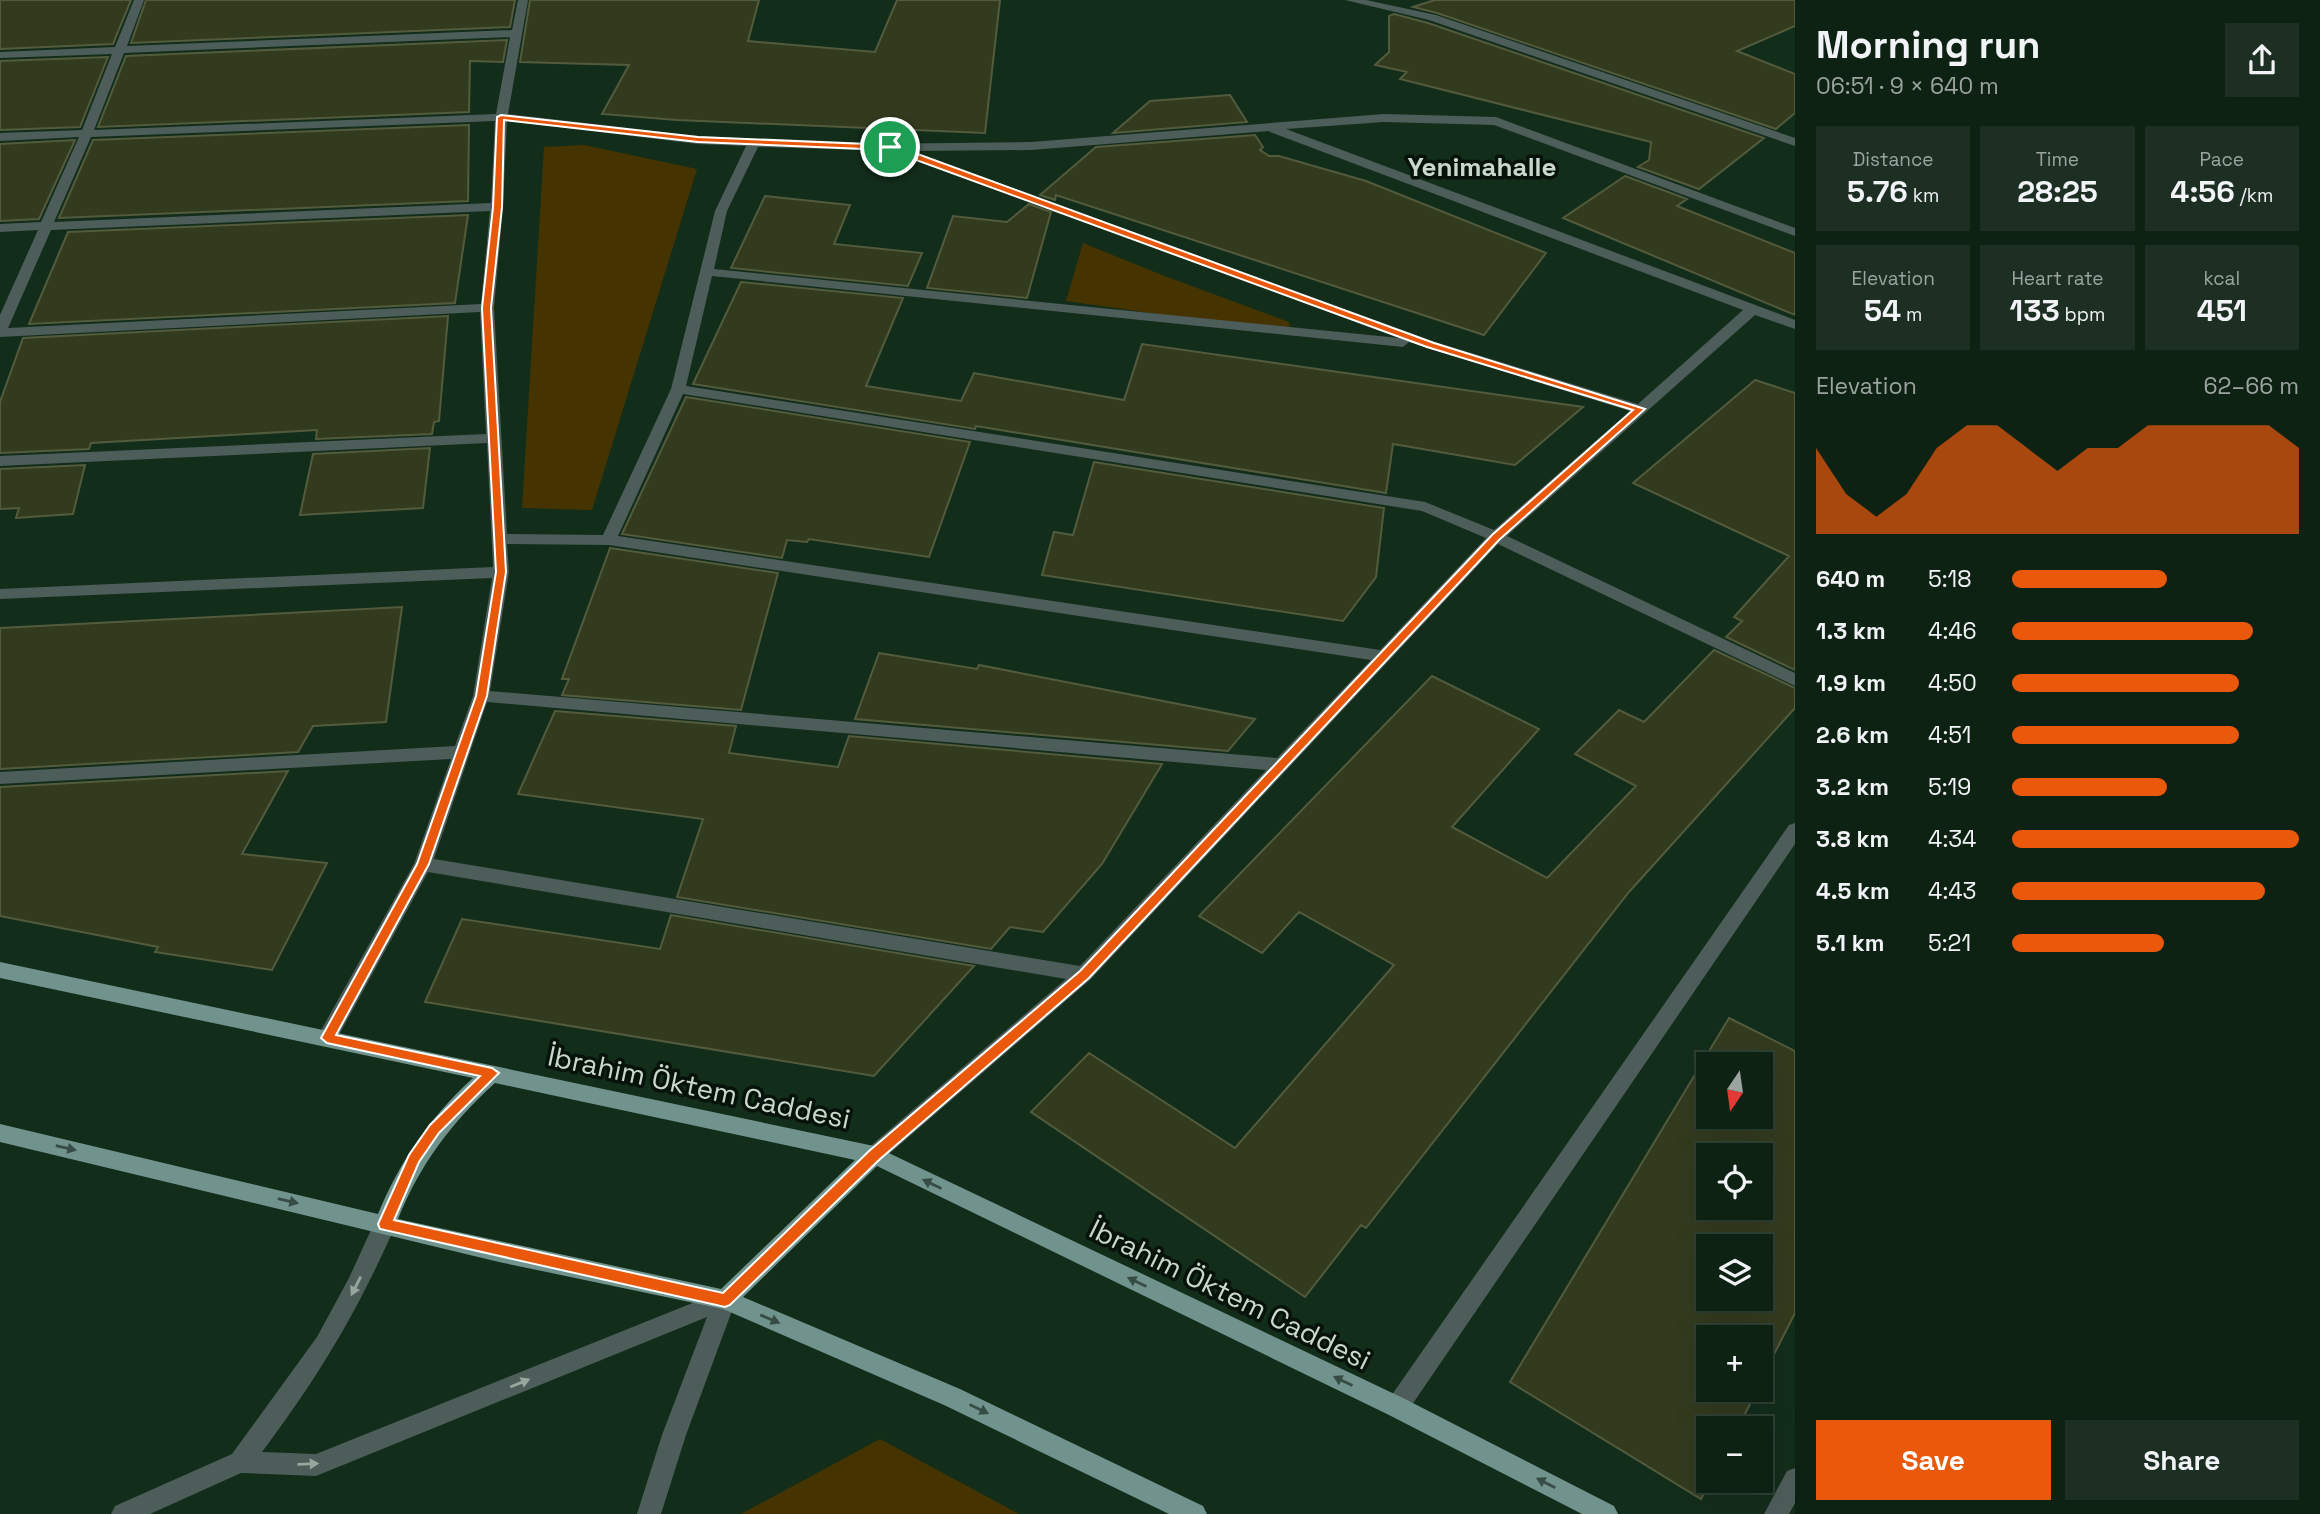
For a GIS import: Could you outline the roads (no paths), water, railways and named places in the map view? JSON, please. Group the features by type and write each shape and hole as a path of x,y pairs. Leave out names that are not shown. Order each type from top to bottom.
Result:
{"main road":[{"name":"İbrahim Öktem Caddesi","path":"0,970 874,1156 1397,1407 1606,1514"},
{"path":"385,1224 414,1159 435,1129 461,1100 492,1073"},
{"path":"0,1133 385,1224 725,1300 952,1396 1195,1514"},
{"path":"725,1300 874,1156"}],"street":[{"path":"139,0 87,133 0,332 487,308"},
{"path":"327,1038 423,864 481,696 501,572 487,308 498,207 501,117 523,0"},
{"path":"1350,0 1432,17 1794,141"},
{"path":"0,55 517,33"},
{"path":"0,137 501,117 698,140 890,147 1031,146 1384,118 1496,121 1795,232"},
{"path":"1268,126 1795,325"},
{"path":"609,540 678,389 721,211 754,142"},
{"path":"890,147 1430,345 1640,409"},
{"path":"0,229 498,207"},
{"path":"707,272 1430,345"},
{"path":"874,1156 1084,974 1496,537 1754,308"},
{"path":"678,389 1425,507 1496,537 1795,680"},
{"path":"0,461 494,438"},
{"path":"499,539 609,540 1384,656"},
{"path":"0,594 501,572"},
{"path":"481,696 1281,765"},
{"path":"0,778 463,752"},
{"path":"1397,1407 1795,830"},
{"path":"423,864 1084,974"},
{"path":"240,1462 286,1402 325,1343 358,1284 385,1224"},
{"path":"123,1514 240,1462 316,1465 725,1300"},
{"path":"649,1514 674,1435 725,1300"},
{"path":"1776,1514 1795,1479"}],"district":[{"name":"Yenimahalle","path":"1482,167"}]}
